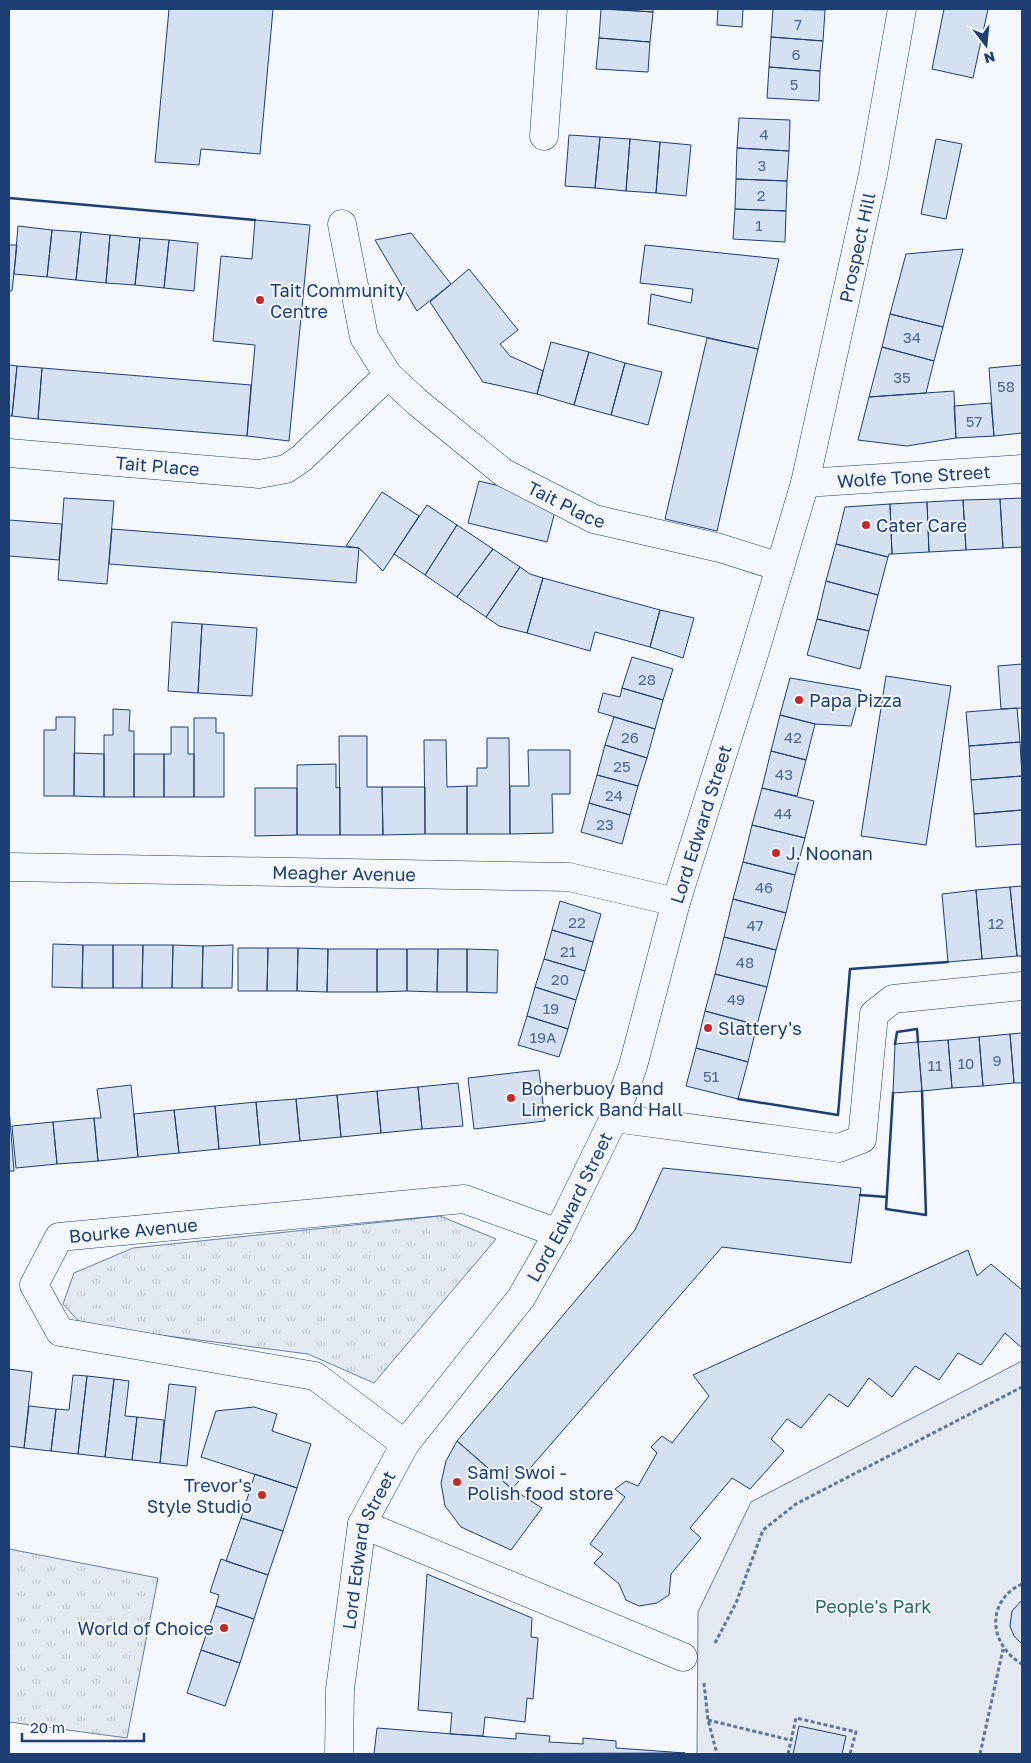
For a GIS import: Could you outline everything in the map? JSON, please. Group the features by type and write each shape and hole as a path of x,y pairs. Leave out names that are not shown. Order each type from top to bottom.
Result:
{"street":[{"path":"544,136 553,9"},
{"name":"Prospect Hill","path":"804,483 873,174 902,9"},
{"name":"Tait Place","path":"342,224 364,337 388,375 417,402 504,473 594,520 720,548 780,567"},
{"name":"Tait Place","path":"9,453 259,474 286,469 302,458 388,375"},
{"name":"Wolfe Tone Street","path":"804,483 1022,469"},
{"name":"Lord Edward Street","path":"339,1754 340,1689 362,1524 405,1444 521,1298 558,1233 614,1118 633,1066 676,902 780,567 804,483"},
{"name":"Meagher Avenue","path":"9,867 569,878 676,902"},
{"path":"614,1118 839,1148 862,1139 874,1014 893,999 1022,986"},
{"name":"Bourke Avenue","path":"405,1444 315,1376 60,1332 34,1285 60,1237 69,1236 464,1199 558,1233"},
{"path":"362,1524 683,1657"}],"path":[{"path":"711,1652 736,1603 763,1530 796,1504 1022,1387"},
{"path":"1022,1584 1004,1598 997,1611 997,1635 1003,1648 1022,1664"},
{"path":"980,1754 1003,1648"},
{"path":"704,1677 708,1720 717,1754"},
{"path":"788,1754 796,1718 856,1732 850,1754"},
{"path":"708,1720 790,1740"}],"green space":[{"path":"440,1216 496,1239 374,1383 308,1354 82,1325 63,1304 74,1273 133,1248"},
{"name":"People's Park","path":"1022,1361 1022,1754 697,1754 698,1612 751,1502"},
{"path":"9,1549 158,1578 127,1738 9,1722"}],"building":[{"path":"169,9 273,9 260,154 201,149 199,165 155,162"},
{"path":"601,9 653,12 650,42 599,38"},
{"path":"609,9 653,9 653,12"},
{"path":"718,9 743,9 742,27 717,25"},
{"path":"773,9 825,10 823,41 771,37"},
{"path":"944,9 988,9 973,78 932,69"},
{"path":"771,37 823,41 820,71 769,67"},
{"path":"599,38 650,42 648,72 596,69"},
{"path":"769,67 820,71 819,101 767,98"},
{"path":"739,118 790,120 789,151 737,148"},
{"path":"569,135 600,137 595,188 565,186"},
{"path":"600,137 630,139 626,191 595,188"},
{"path":"630,139 660,142 656,193 626,191"},
{"path":"936,139 962,144 946,219 921,214"},
{"path":"660,142 691,145 686,196 656,193"},
{"path":"737,148 789,151 787,181 736,179"},
{"path":"736,179 787,181 786,211 735,209"},
{"path":"735,209 786,211 785,242 733,239"},
{"name":"Tait Community Centre","path":"255,220 310,225 289,441 247,436 255,345 213,341 221,256 252,259"},
{"path":"18,226 52,230 47,277 14,274"},
{"path":"52,230 81,232 76,280 47,277"},
{"path":"81,232 110,235 106,283 76,280"},
{"path":"411,233 451,284 417,311 375,240"},
{"path":"110,235 140,238 135,285 106,283"},
{"path":"140,238 169,240 164,288 135,285"},
{"path":"169,240 198,243 194,291 164,288"},
{"path":"9,245 17,245 12,291 9,291"},
{"path":"645,245 779,259 758,349 648,324 651,294 691,303 693,289 640,283"},
{"path":"963,249 943,327 890,314 906,254"},
{"path":"469,269 518,330 500,344 510,356 543,371 537,394 483,382 430,302"},
{"path":"890,314 943,327 934,361 882,347"},
{"path":"707,338 758,349 717,531 665,519"},
{"path":"551,342 589,352 574,405 537,394"},
{"path":"882,347 934,361 926,393 869,397"},
{"path":"589,352 625,363 611,415 574,405"},
{"path":"625,363 662,372 648,425 611,415"},
{"path":"9,365 17,366 12,416 9,416"},
{"path":"1022,365 1022,433 994,436 989,368"},
{"path":"17,366 42,368 38,419 12,416"},
{"path":"42,368 251,385 247,436 38,419"},
{"path":"954,391 956,438 907,446 858,440 869,397"},
{"path":"991,403 994,436 956,438 954,406"},
{"path":"479,481 558,500 547,542 468,523"},
{"path":"382,492 419,516 383,571 359,548 346,546"},
{"path":"64,498 114,501 107,584 58,580"},
{"path":"1022,498 1022,547 1003,548 1000,499"},
{"path":"1000,499 1003,548 966,550 963,500"},
{"path":"963,500 966,550 929,552 927,502"},
{"path":"927,502 929,552 892,554 890,504"},
{"name":"Cater Care","path":"890,504 892,554 889,554 888,557 836,544 845,507"},
{"path":"427,505 457,525 425,575 394,554"},
{"path":"9,520 62,524 59,560 9,556"},
{"path":"457,525 493,549 457,597 425,575"},
{"path":"112,529 359,548 356,583 109,564"},
{"path":"836,544 888,557 878,595 826,581"},
{"path":"493,549 520,567 486,617 457,597"},
{"path":"520,567 530,574 543,578 527,633 499,626 486,617"},
{"path":"543,578 660,610 650,647 595,632 590,651 527,633"},
{"path":"826,581 878,595 869,631 817,619"},
{"path":"660,610 694,618 683,658 650,647"},
{"path":"817,619 869,631 860,669 807,655"},
{"path":"172,622 202,624 198,693 168,691"},
{"path":"202,624 257,628 252,696 198,693"},
{"path":"632,657 673,669 663,700 622,688"},
{"path":"1022,664 1022,708 1001,709 998,666"},
{"path":"886,676 951,686 926,845 861,836"},
{"path":"790,678 861,690 851,726 815,724 780,715"},
{"path":"622,688 663,700 655,729 598,712 603,693 620,697"},
{"path":"1017,708 1020,742 969,746 966,712"},
{"path":"113,709 130,710 129,731 134,731 134,797 104,797 104,735 113,735"},
{"path":"780,715 815,724 806,760 771,751"},
{"path":"56,717 75,717 74,796 44,796 44,730 56,730"},
{"path":"614,717 655,729 647,758 605,745"},
{"path":"194,718 216,718 216,733 224,733 224,797 194,797"},
{"path":"171,727 188,727 188,754 194,754 194,797 164,797 164,754 171,754"},
{"path":"339,736 367,736 367,787 382,787 383,835 340,835"},
{"path":"487,738 509,738 510,834 467,834 467,786 477,786 477,768 487,768"},
{"path":"424,740 446,740 447,787 467,786 467,834 425,834"},
{"path":"1020,742 1022,776 971,780 969,746"},
{"path":"605,745 647,758 638,786 597,775"},
{"path":"528,750 570,750 570,794 552,794 553,833 510,834 510,786 529,786"},
{"path":"771,751 806,760 797,796 762,788"},
{"path":"74,753 104,754 104,797 74,796"},
{"path":"134,754 164,754 164,797 134,797"},
{"path":"336,764 336,788 340,787 340,835 297,835 297,765"},
{"path":"597,775 638,786 630,815 589,803"},
{"path":"1022,776 1022,810 974,814 971,780"},
{"path":"382,787 425,787 425,834 383,835"},
{"path":"255,788 297,788 297,835 255,836"},
{"path":"762,788 814,801 805,838 752,825"},
{"path":"589,803 630,815 622,844 581,832"},
{"path":"1022,810 1022,844 976,847 974,814"},
{"path":"752,825 805,838 795,875 743,862"},
{"path":"743,862 795,875 786,913 733,899"},
{"path":"1022,886 1022,956 1017,956 1010,887"},
{"path":"1010,887 1017,956 982,959 976,890"},
{"path":"976,890 982,959 948,962 942,894"},
{"path":"733,899 786,913 776,950 724,937"},
{"path":"560,901 601,914 593,942 552,930"},
{"path":"552,930 593,942 585,971 544,959"},
{"path":"724,937 776,950 767,987 715,974"},
{"path":"53,944 83,945 82,988 52,987"},
{"path":"83,945 113,945 113,988 82,988"},
{"path":"113,945 143,945 142,988 113,988"},
{"path":"143,945 173,945 172,988 142,988"},
{"path":"173,945 203,946 202,988 172,988"},
{"path":"233,945 232,988 202,988 203,946"},
{"path":"238,948 268,948 267,991 238,991"},
{"path":"268,948 298,948 297,991 267,991"},
{"path":"298,948 328,949 327,992 297,991"},
{"path":"328,949 377,949 377,992 327,992"},
{"path":"377,949 407,949 407,991 377,992"},
{"path":"407,949 438,949 437,992 407,991"},
{"path":"438,949 467,949 467,992 437,992"},
{"path":"467,949 498,950 497,993 467,992"},
{"path":"544,959 585,971 576,1000 535,987"},
{"path":"715,974 767,987 757,1025 705,1011"},
{"path":"535,987 576,1000 568,1029 527,1016"},
{"path":"705,1011 757,1025 748,1062 696,1048"},
{"path":"527,1016 568,1029 559,1057 518,1045"},
{"path":"1022,1033 1022,1083 1014,1083 1010,1034"},
{"path":"1010,1034 1014,1083 983,1086 979,1037"},
{"path":"979,1037 983,1086 952,1088 948,1040"},
{"path":"948,1040 952,1088 922,1091 918,1042"},
{"path":"918,1042 922,1091 893,1093 895,1044"},
{"path":"696,1048 748,1062 738,1099 686,1086"},
{"path":"539,1070 545,1121 474,1129 468,1078"},
{"path":"458,1083 463,1126 422,1129 418,1087"},
{"path":"131,1085 138,1157 98,1161 94,1118 101,1118 97,1089"},
{"path":"418,1087 422,1129 381,1133 377,1091"},
{"path":"377,1091 381,1133 341,1137 337,1095"},
{"path":"337,1095 341,1137 300,1141 296,1099"},
{"path":"296,1099 300,1141 260,1145 256,1102"},
{"path":"256,1102 260,1145 219,1149 215,1106"},
{"path":"215,1106 219,1149 179,1153 174,1110"},
{"path":"9,1107 14,1171 9,1171"},
{"path":"174,1110 179,1153 138,1157 134,1114"},
{"path":"94,1118 98,1161 57,1164 53,1122"},
{"path":"53,1122 57,1164 16,1168 12,1126"},
{"path":"663,1168 861,1188 851,1263 722,1247 512,1489 457,1441 635,1230"},
{"path":"968,1250 977,1276 991,1264 1022,1290 1022,1348 1005,1333 981,1365 958,1353 939,1380 915,1366 892,1397 869,1378 848,1407 829,1394 801,1428 787,1419 771,1439 784,1451 750,1489 732,1478 690,1528 701,1538 671,1574 669,1595 657,1603 639,1606 626,1600 619,1584 594,1563 603,1554 590,1544 625,1497 615,1489 626,1481 638,1486 657,1453 651,1447 662,1436 672,1443 709,1396 693,1375"},
{"path":"9,1369 32,1372 24,1448 9,1446"},
{"path":"73,1375 87,1376 78,1454 51,1451 56,1409 69,1410"},
{"path":"87,1376 114,1379 105,1457 78,1454"},
{"path":"114,1379 129,1381 125,1416 137,1417 132,1460 105,1457"},
{"path":"169,1384 196,1387 187,1466 160,1463"},
{"path":"29,1406 56,1409 51,1451 24,1448"},
{"path":"254,1407 277,1414 272,1431 311,1444 297,1488 201,1457 216,1411"},
{"path":"137,1417 164,1420 160,1463 132,1460"},
{"path":"457,1441 512,1489 542,1508 511,1550 461,1527 445,1506 441,1483 446,1461"},
{"path":"255,1474 297,1488 283,1531 241,1518"},
{"path":"241,1518 283,1531 268,1575 226,1561"},
{"path":"221,1559 268,1575 254,1619 216,1606 219,1595 210,1592"},
{"path":"427,1574 532,1618 531,1637 538,1638 533,1699 527,1698 525,1722 485,1717 483,1736 450,1734 452,1713 418,1710"},
{"path":"1022,1600 1022,1644 1014,1636 1010,1626 1012,1611"},
{"path":"216,1606 254,1619 240,1663 201,1650"},
{"path":"201,1650 240,1663 225,1706 187,1693"},
{"path":"799,1726 846,1736 842,1754 793,1754"},
{"path":"377,1728 516,1739 516,1733 550,1736 549,1742 583,1744 583,1738 616,1741 616,1748 685,1753 374,1754"}],"wall":[{"path":"9,198 255,220"},
{"path":"738,1099 838,1115 850,969 948,962"},
{"path":"895,1044 897,1032 917,1029 918,1042"},
{"path":"893,1093 886,1209 926,1215 922,1091"},
{"path":"860,1195 887,1197"}],"place":[{"name":"Tait Community Centre","path":"260,300"},
{"name":"Cater Care","path":"866,525"},
{"name":"Papa Pizza","path":"799,700"},
{"name":"J. Noonan","path":"776,853"},
{"name":"Slattery's","path":"708,1028"},
{"name":"Boherbuoy Band Limerick Band Hall","path":"511,1098"},
{"name":"Sami Swoi - Polish food store","path":"457,1482"},
{"name":"Trevor's Style Studio","path":"262,1495"},
{"name":"World of Choice","path":"224,1628"}]}
